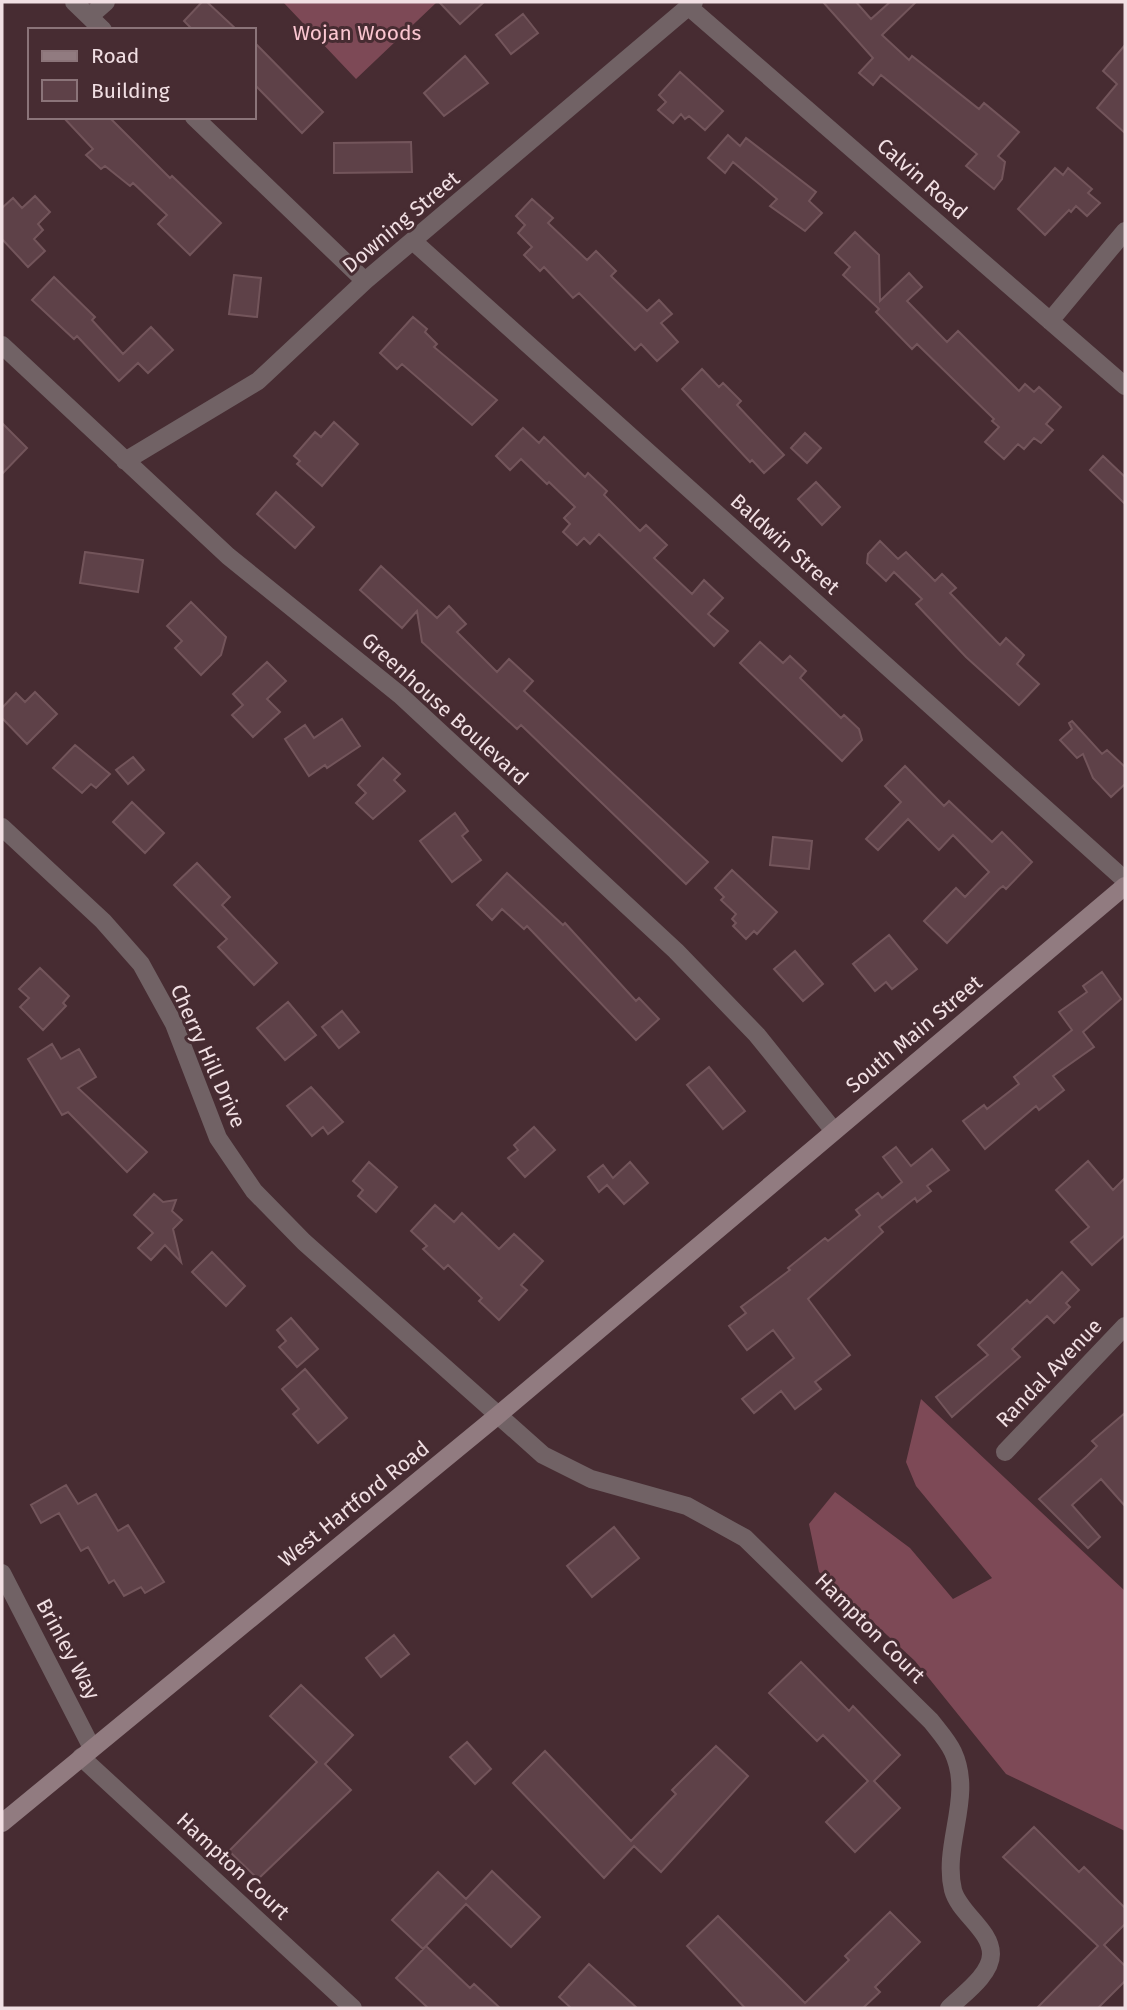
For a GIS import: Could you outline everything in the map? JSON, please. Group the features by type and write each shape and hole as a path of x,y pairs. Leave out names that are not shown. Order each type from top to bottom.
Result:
{"street":[{"path":"74,2 101,28"},
{"path":"90,16 106,2"},
{"name":"Downing Street","path":"125,461 258,381 365,281 692,4"},
{"name":"Calvin Road","path":"692,4 1125,386"},
{"path":"196,119 365,281"},
{"path":"1050,321 1125,231"},
{"name":"Baldwin Street","path":"414,242 1125,880"},
{"name":"Greenhouse Boulevard","path":"2,345 228,555 400,695 676,951 757,1035 834,1131"},
{"name":"Cherry Hill Drive","path":"2,827 103,921 141,964 174,1024 218,1138 254,1191 304,1242 497,1416"},
{"name":"South Main Street","path":"733,1217 1125,886"},
{"name":"West Hartford Road","path":"2,1823 497,1416 733,1217"},
{"name":"Randal Avenue","path":"1005,1452 1125,1326"},
{"name":"Hampton Court","path":"497,1416 543,1455 591,1479 687,1506 745,1538 931,1721 953,1752 962,1785 950,1870 954,1894 985,1936 991,1953 989,1968 949,2008"},
{"name":"Brinley Way","path":"2,1573 86,1753"},
{"name":"Hampton Court","path":"86,1753 353,2008"}],"green space":[{"name":"Wojan Woods","path":"283,2 437,2 356,79"},
{"path":"921,1399 1125,1591 1125,1831 1006,1774 915,1661 819,1572 809,1524 835,1492 910,1548 953,1599 992,1578 916,1486 906,1462"}],"building":[{"path":"202,2 207,2 235,28 191,28 184,21"},
{"path":"439,2 484,2 460,24"},
{"path":"823,2 856,2 871,19 890,2 916,2 882,35 909,60 912,56 979,109 984,103 1019,132 998,156 1005,162 1002,179 994,189 966,166 977,154 881,75 873,85 859,73 873,58"},
{"path":"523,14 538,33 511,54 496,35"},
{"path":"256,44 323,112 302,133 256,86"},
{"path":"1125,45 1125,133 1097,108 1117,84 1103,71"},
{"path":"465,56 488,83 444,116 424,93"},
{"path":"680,72 723,111 705,130 689,116 685,119 681,114 673,123 658,110 666,102 659,95"},
{"path":"65,119 111,119 170,178 172,176 221,223 190,255 158,224 167,215 133,183 130,186 105,166 101,169 86,155 93,149"},
{"path":"728,135 740,146 746,138 816,192 809,201 822,213 805,231 770,206 777,199 733,162 725,173 708,158"},
{"path":"411,142 412,172 334,173 334,143"},
{"path":"1055,168 1063,175 1068,168 1092,189 1088,193 1100,203 1087,216 1076,206 1071,212 1069,210 1045,235 1018,209"},
{"path":"35,196 50,212 38,224 43,230 34,239 45,251 28,267 2,239 2,208 13,198 22,208"},
{"path":"532,199 553,218 548,223 587,260 596,251 616,271 611,276 647,311 659,300 672,314 661,323 678,342 657,361 641,344 635,350 579,293 573,298 544,267 540,271 524,255 532,247 518,233 525,225 516,216"},
{"path":"855,232 879,255 880,301 909,273 922,287 907,301 947,342 958,331 1019,391 1025,384 1034,392 1039,387 1061,407 1046,424 1053,430 1041,443 1034,438 1024,449 1018,444 1004,459 985,442 999,427 992,421 994,419 917,344 912,349 876,312 879,309 843,275 850,267 835,253"},
{"path":"234,275 261,278 257,317 229,314"},
{"path":"54,277 95,317 92,320 123,354 151,327 173,350 148,373 138,363 119,381 77,336 74,339 32,300"},
{"path":"413,317 427,329 425,332 437,344 434,347 497,400 472,425 402,364 397,369 380,353"},
{"path":"702,369 719,387 723,383 741,401 737,405 784,455 764,473 752,460 750,462 682,389"},
{"path":"334,422 358,444 322,486 297,464 300,461 294,456 315,432 321,437"},
{"path":"2,423 27,448 2,474"},
{"path":"523,428 539,443 544,437 585,477 588,473 607,491 604,495 640,531 646,525 667,545 654,558 692,594 704,580 723,598 708,614 728,631 714,646 599,534 590,544 584,538 577,545 563,532 570,524 564,518 575,507 549,482 547,484 521,459 510,470 496,456"},
{"path":"805,433 821,448 807,463 791,448"},
{"path":"1103,456 1125,477 1125,504 1090,470"},
{"path":"816,482 840,507 822,525 798,499"},
{"path":"276,492 314,527 295,548 257,514"},
{"path":"880,541 898,559 906,552 935,581 942,574 956,588 950,593 1000,645 1006,638 1024,655 1017,664 1039,684 1019,705 966,657 916,604 922,599 894,572 886,581 867,563 868,554"},
{"path":"85,552 143,560 138,592 80,583"},
{"path":"381,566 437,618 449,606 466,624 457,632 497,672 509,659 533,681 524,691 708,862 686,884 521,725 517,729 422,642 417,611 402,628 360,590"},
{"path":"191,602 226,637 221,655 201,675 175,648 182,641 167,626"},
{"path":"760,642 783,663 790,656 806,671 800,678 841,718 844,715 859,729 862,740 842,761 740,663"},
{"path":"267,662 286,681 267,699 280,712 253,737 232,715 243,705 233,694"},
{"path":"35,692 57,714 27,744 2,718 2,708 16,693 25,702"},
{"path":"342,719 360,746 327,768 325,765 309,776 285,739 305,725 314,738"},
{"path":"1072,721 1102,754 1107,750 1125,767 1125,784 1111,797 1093,778 1083,754 1077,758 1060,740 1072,729 1069,723"},
{"path":"75,745 110,774 96,788 91,784 82,793 53,768"},
{"path":"133,757 144,770 128,784 116,770"},
{"path":"383,758 400,774 394,780 405,791 373,819 356,803 366,793 358,785"},
{"path":"905,766 944,806 949,801 992,842 1002,832 1032,862 1006,889 1003,886 999,889 947,943 924,921 956,888 965,897 989,872 953,835 939,850 908,819 878,850 866,839 901,802 885,786"},
{"path":"132,802 164,833 145,853 113,822"},
{"path":"455,813 468,831 462,836 481,860 452,882 420,841"},
{"path":"773,837 812,841 809,869 770,865"},
{"path":"197,863 230,897 222,905 277,963 254,985 218,947 227,939 174,885"},
{"path":"732,870 777,912 757,934 754,931 746,939 733,926 736,923 732,919 736,914 721,900 724,897 715,888"},
{"path":"507,873 563,925 565,923 636,1001 639,998 659,1019 636,1040 527,926 524,929 502,909 492,920 477,905"},
{"path":"889,935 917,969 892,989 886,982 875,991 853,964"},
{"path":"795,951 823,984 803,1001 774,969"},
{"path":"40,968 69,996 63,1003 66,1006 43,1030 20,1007 29,998 19,989"},
{"path":"1102,972 1121,999 1083,1032 1094,1047 1053,1076 1064,1090 1039,1110 1036,1106 985,1149 963,1121 984,1105 987,1109 1019,1084 1014,1077 1072,1030 1059,1012 1087,992 1083,986"},
{"path":"288,1002 316,1035 285,1060 257,1028"},
{"path":"342,1011 359,1032 339,1048 322,1027"},
{"path":"52,1044 61,1059 79,1049 96,1077 78,1088 147,1152 127,1172 68,1112 62,1115 28,1059"},
{"path":"709,1067 745,1111 723,1129 687,1085"},
{"path":"311,1087 343,1122 328,1134 323,1127 312,1136 287,1106"},
{"path":"534,1127 555,1150 525,1177 508,1158 518,1150 514,1145"},
{"path":"896,1147 911,1166 932,1149 949,1170 927,1186 931,1191 917,1202 915,1198 879,1227 883,1232 808,1299 850,1355 815,1382 821,1389 795,1409 781,1391 754,1413 742,1399 794,1358 773,1330 747,1350 729,1326 746,1313 741,1307 790,1270 788,1268 825,1238 828,1241 860,1215 856,1210 878,1193 882,1198 902,1182 883,1157"},
{"path":"1088,1161 1113,1190 1125,1178 1125,1235 1092,1265 1071,1242 1089,1227 1056,1190"},
{"path":"369,1162 397,1187 376,1212 358,1196 363,1190 353,1181"},
{"path":"630,1162 648,1183 624,1204 607,1185 599,1192 588,1177 603,1165 613,1178"},
{"path":"154,1194 163,1202 176,1200 172,1211 182,1220 173,1229 181,1262 165,1245 151,1260 138,1248 153,1233 134,1215"},
{"path":"435,1205 454,1222 462,1213 499,1249 514,1234 543,1261 521,1285 527,1290 499,1320 479,1301 482,1298 448,1265 444,1269 423,1249 427,1246 411,1231"},
{"path":"212,1252 245,1286 226,1306 192,1272"},
{"path":"1062,1272 1079,1290 1066,1303 1070,1307 1054,1323 1047,1316 1012,1349 1020,1357 952,1417 936,1397 988,1355 978,1345 1027,1300 1030,1303"},
{"path":"291,1318 318,1349 297,1367 279,1347 286,1341 277,1330"},
{"path":"305,1369 347,1418 318,1443 293,1414 299,1409 282,1389"},
{"path":"1125,1413 1125,1506 1101,1479 1072,1505 1100,1537 1088,1548 1039,1499 1097,1446 1092,1441"},
{"path":"66,1485 78,1504 96,1494 118,1531 128,1525 164,1582 145,1593 141,1587 124,1596 114,1580 109,1583 88,1547 81,1551 59,1513 41,1523 31,1505"},
{"path":"614,1527 639,1558 592,1597 567,1566"},
{"path":"394,1635 409,1654 381,1677 366,1658"},
{"path":"801,1662 849,1711 853,1706 900,1755 874,1781 900,1808 855,1852 826,1822 868,1781 823,1735 817,1741 769,1693"},
{"path":"301,1685 353,1735 325,1764 351,1790 258,1879 229,1851 317,1762 270,1716"},
{"path":"467,1742 491,1769 475,1784 450,1757"},
{"path":"716,1746 748,1776 661,1872 634,1846 604,1878 513,1783 545,1751 631,1841 676,1794 672,1790"},
{"path":"1034,1827 1079,1872 1084,1867 1125,1908 1125,1924 1104,1945 1125,1966 1125,1981 1098,2008 1037,2008 1098,1946 1003,1857"},
{"path":"492,1871 540,1917 511,1947 466,1904 423,1949 392,1920 438,1872 466,1899"},
{"path":"890,1912 920,1942 875,1987 880,1992 863,2008 745,2008 687,1946 718,1916 805,2003 849,1960 845,1956"},
{"path":"426,1946 470,1988 474,1984 500,2008 428,2008 396,1978"},
{"path":"589,1964 637,2008 571,2008 559,1997"}]}
